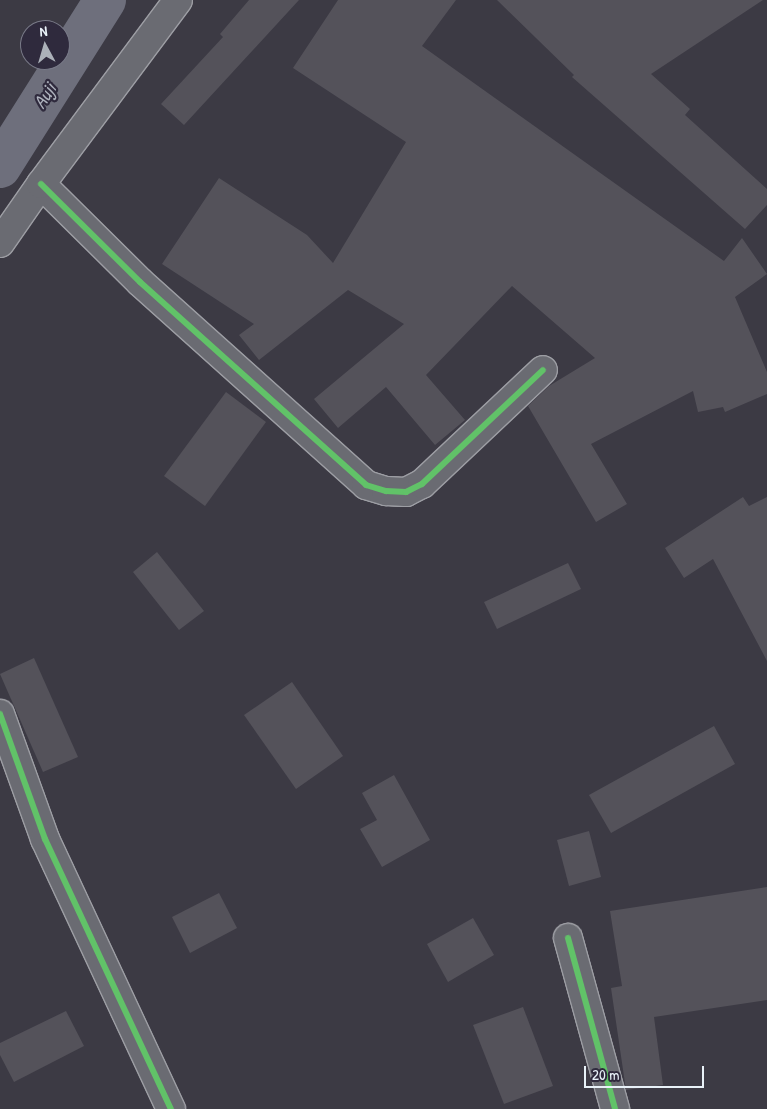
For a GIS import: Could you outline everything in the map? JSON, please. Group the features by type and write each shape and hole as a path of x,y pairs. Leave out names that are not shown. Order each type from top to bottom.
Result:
{"street":[{"path":"0,243 41,184 178,0"},
{"path":"41,184 140,282 366,485 386,491 406,492 422,484 543,370"},
{"path":"0,714 45,839 171,1109"},
{"path":"568,938 615,1109"}],"building":[{"path":"249,0 299,0 184,125 161,104 223,37 220,34"},
{"path":"338,0 456,0 422,46 724,261 742,238 767,274 735,297 767,372 767,394 725,412 723,407 698,412 693,391 591,444 627,504 596,522 528,406 549,386 595,358 512,286 426,375 465,420 435,445 386,387 338,428 314,399 404,324 348,290 259,360 239,335 254,324 162,264 219,178 307,235 333,263 406,142 293,68"},
{"path":"497,0 763,0 651,74 690,109 685,115 767,189 767,205 745,229 572,77 574,75"},
{"path":"226,392 266,422 205,506 164,476"},
{"path":"743,497 749,506 767,497 767,661 713,559 684,578 665,548"},
{"path":"157,552 204,611 179,630 133,572"},
{"path":"568,563 581,589 497,629 484,602"},
{"path":"34,658 78,757 43,772 0,674"},
{"path":"292,682 343,756 296,789 244,715"},
{"path":"714,726 735,764 611,833 589,795"},
{"path":"394,775 430,840 382,867 360,829 377,820 362,793"},
{"path":"589,831 601,877 569,886 557,840"},
{"path":"767,887 767,1000 654,1017 663,1085 626,1090 611,988 622,986 610,911"},
{"path":"219,893 237,928 190,953 172,917"},
{"path":"473,918 494,955 448,982 427,944"},
{"path":"523,1007 553,1086 504,1104 473,1025"},
{"path":"66,1011 84,1046 14,1082 0,1055 0,1043"}],"waterway":[{"name":"Auji","path":"0,167 105,0"}],"cycle path":[{"path":"41,184 140,282 366,485 386,491 406,492 422,484 543,370"},
{"path":"0,714 45,839 171,1109"},
{"path":"568,938 615,1109"}]}
